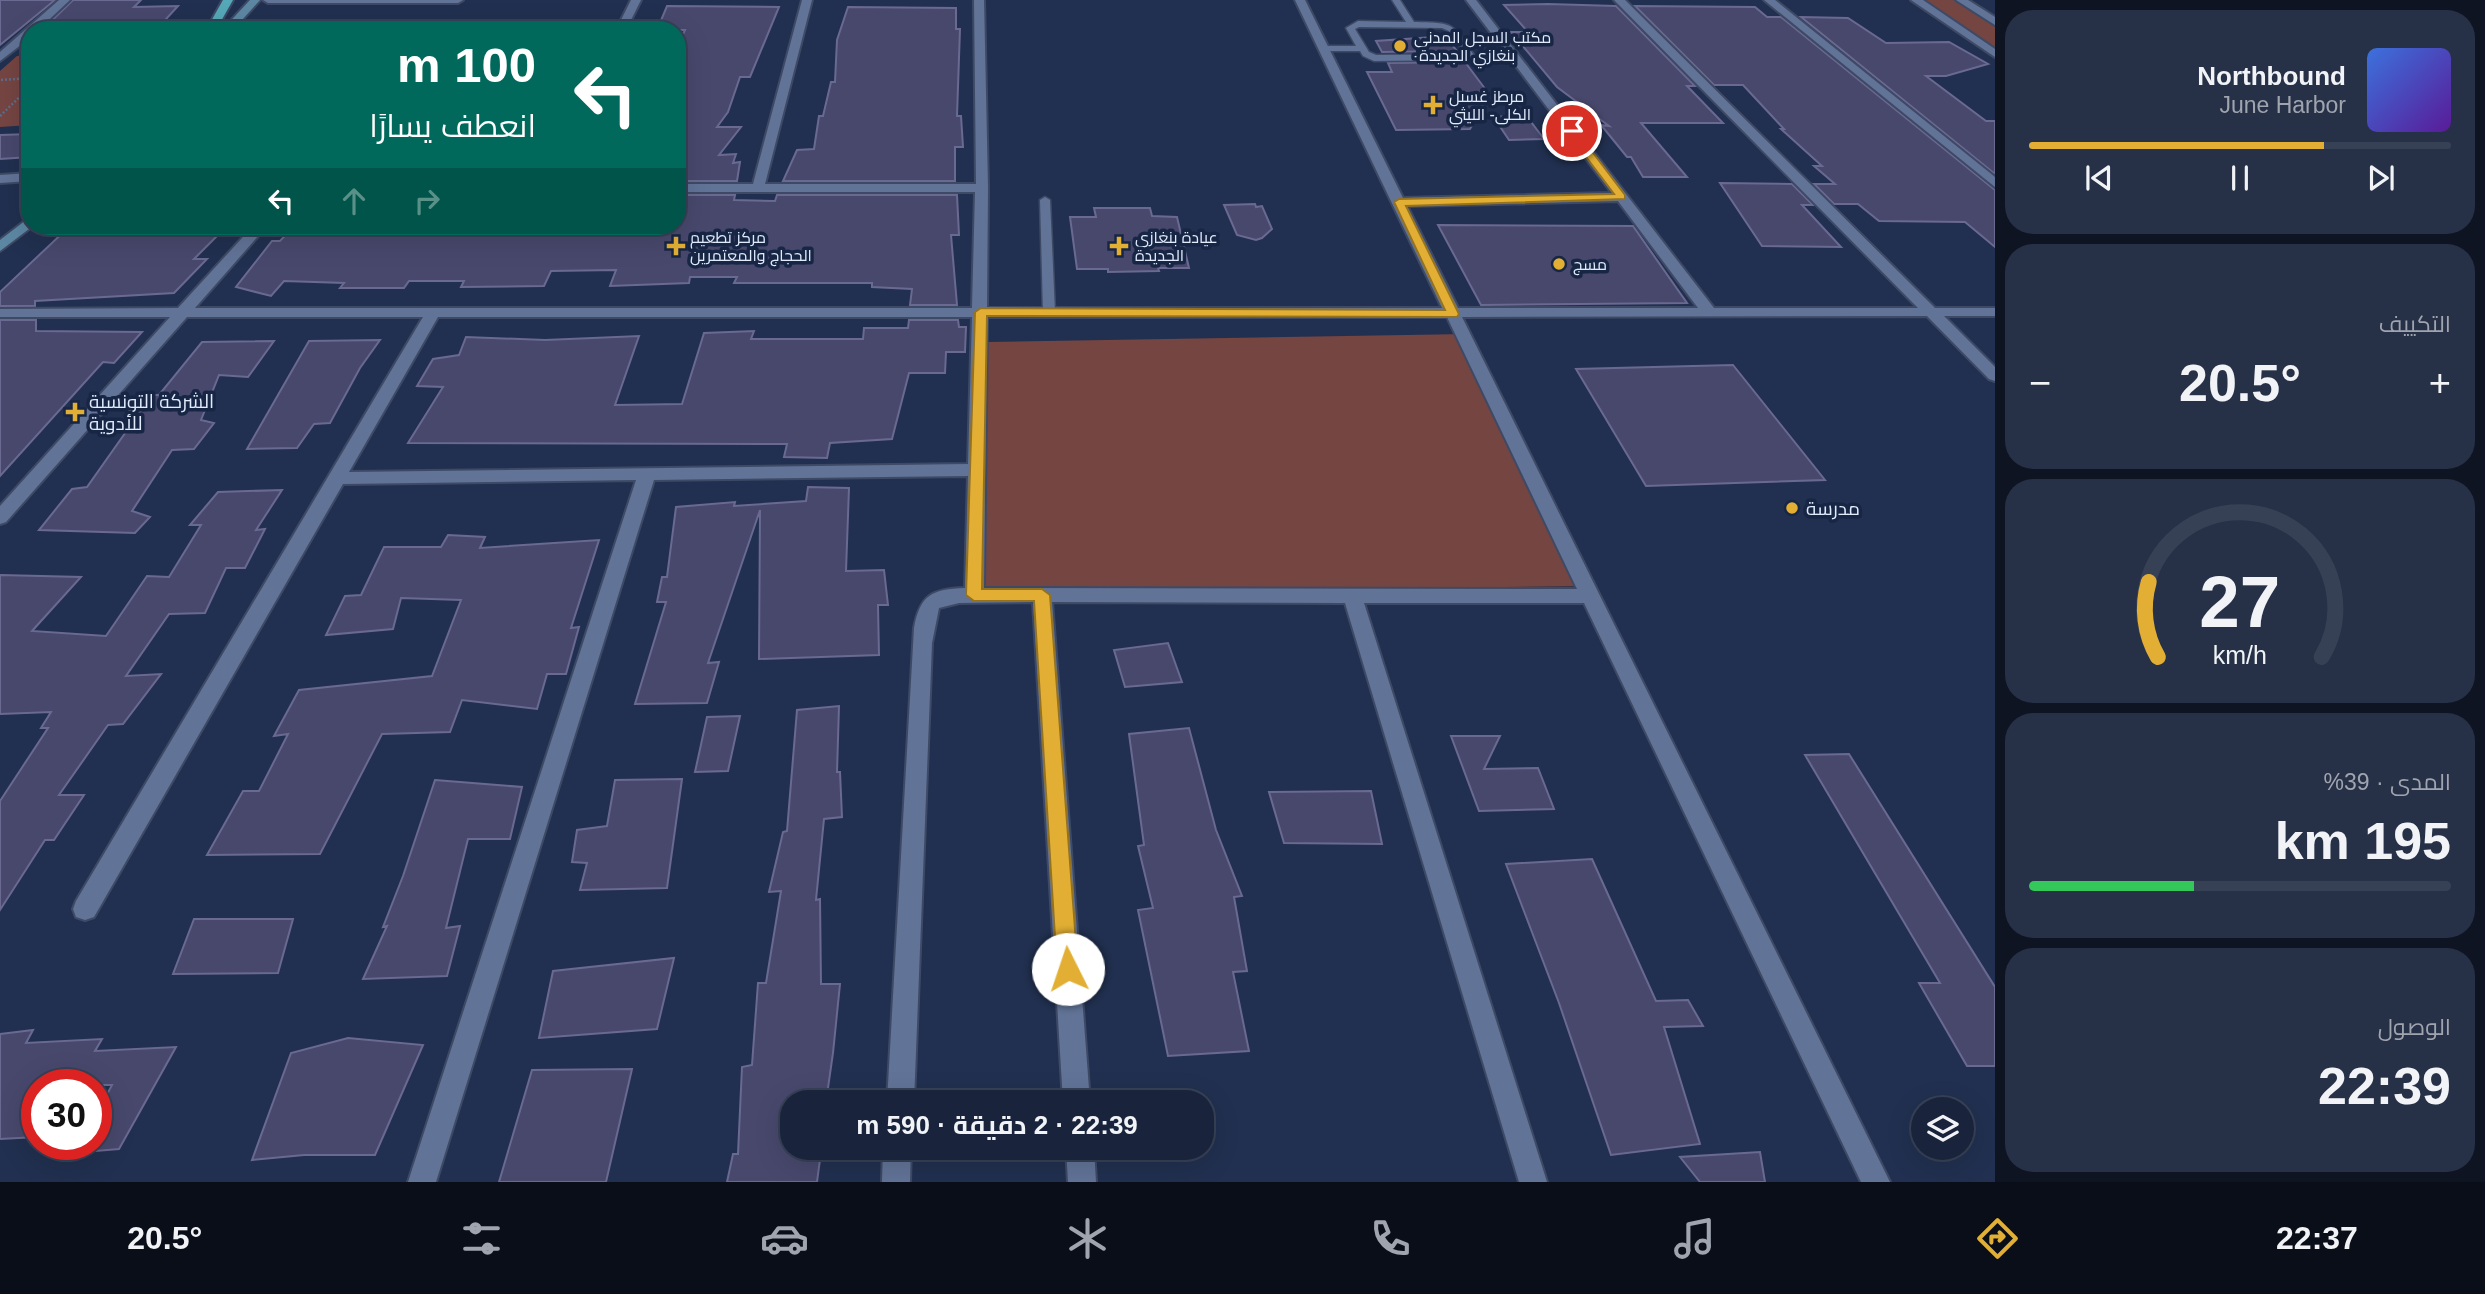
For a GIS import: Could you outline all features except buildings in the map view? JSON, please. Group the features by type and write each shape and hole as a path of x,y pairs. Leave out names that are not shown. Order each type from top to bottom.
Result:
{"highway":[{"path":"216,21 228,0"}],"main road":[{"path":"235,21 255,0"},
{"path":"250,21 268,0"},
{"path":"0,247 21,228"}],"street":[{"path":"42,21 65,0"},
{"path":"268,0 458,0"},
{"path":"626,21 636,0"},
{"path":"758,188 807,0"},
{"path":"974,595 981,312 979,0"},
{"path":"1300,0 1876,1182"},
{"path":"1471,0 1710,313"},
{"path":"1619,0 1995,376"},
{"path":"1769,0 1995,183"},
{"path":"1916,0 1995,54"},
{"path":"1961,0 1995,22"},
{"path":"2,55 21,39"},
{"path":"2,55 21,52"},
{"path":"0,179 21,178"},
{"path":"686,188 982,188"},
{"path":"1399,202 1622,197"},
{"path":"0,518 252,235"},
{"path":"85,909 434,312"},
{"path":"0,313 1995,312"},
{"path":"337,478 977,470"},
{"path":"422,1182 647,474"},
{"path":"901,1090 925,616 932,602 941,597 974,595 1590,596"},
{"path":"1042,595 1076,1090"},
{"path":"1352,596 1533,1182"},
{"path":"896,1182 897,1160"},
{"path":"1081,1160 1082,1182"}],"lane":[{"path":"1396,0 1411,24"},
{"path":"1411,24 1448,27 1470,55 1379,58 1366,54 1362,48 1350,28 1353,25 1411,24"},
{"path":"1324,49 1362,48"},
{"path":"1045,200 1049,312"}],"path":[{"path":"1,80 21,79"},
{"path":"0,116 21,96"}],"shaded area":[{"path":"1916,0 1959,0 1995,24 1995,54"},
{"path":"17,56 21,56 21,126 0,127 0,71"},
{"path":"1467,334 1595,586 979,593 986,342"}],"place":[{"name":"مكتب السجل المدني -بنغازي الجديدة","path":"1400,46"},
{"name":"مرطز غسيل الكلى- الليثي","path":"1433,105"},
{"name":"مركز تطعيم الحجاج والمعتمرين","path":"676,246"},
{"name":"عيادة بنغازي الجديدة","path":"1119,246"},
{"name":"مسج","path":"1559,264"},
{"name":"الشركة التونسية للأدوية","path":"75,412"},
{"name":"مدرسة","path":"1792,508"}],"route":[{"path":"1068,969 1042,595 974,595 981,312 1453,314 1399,202 1622,197 1572,131"}]}
